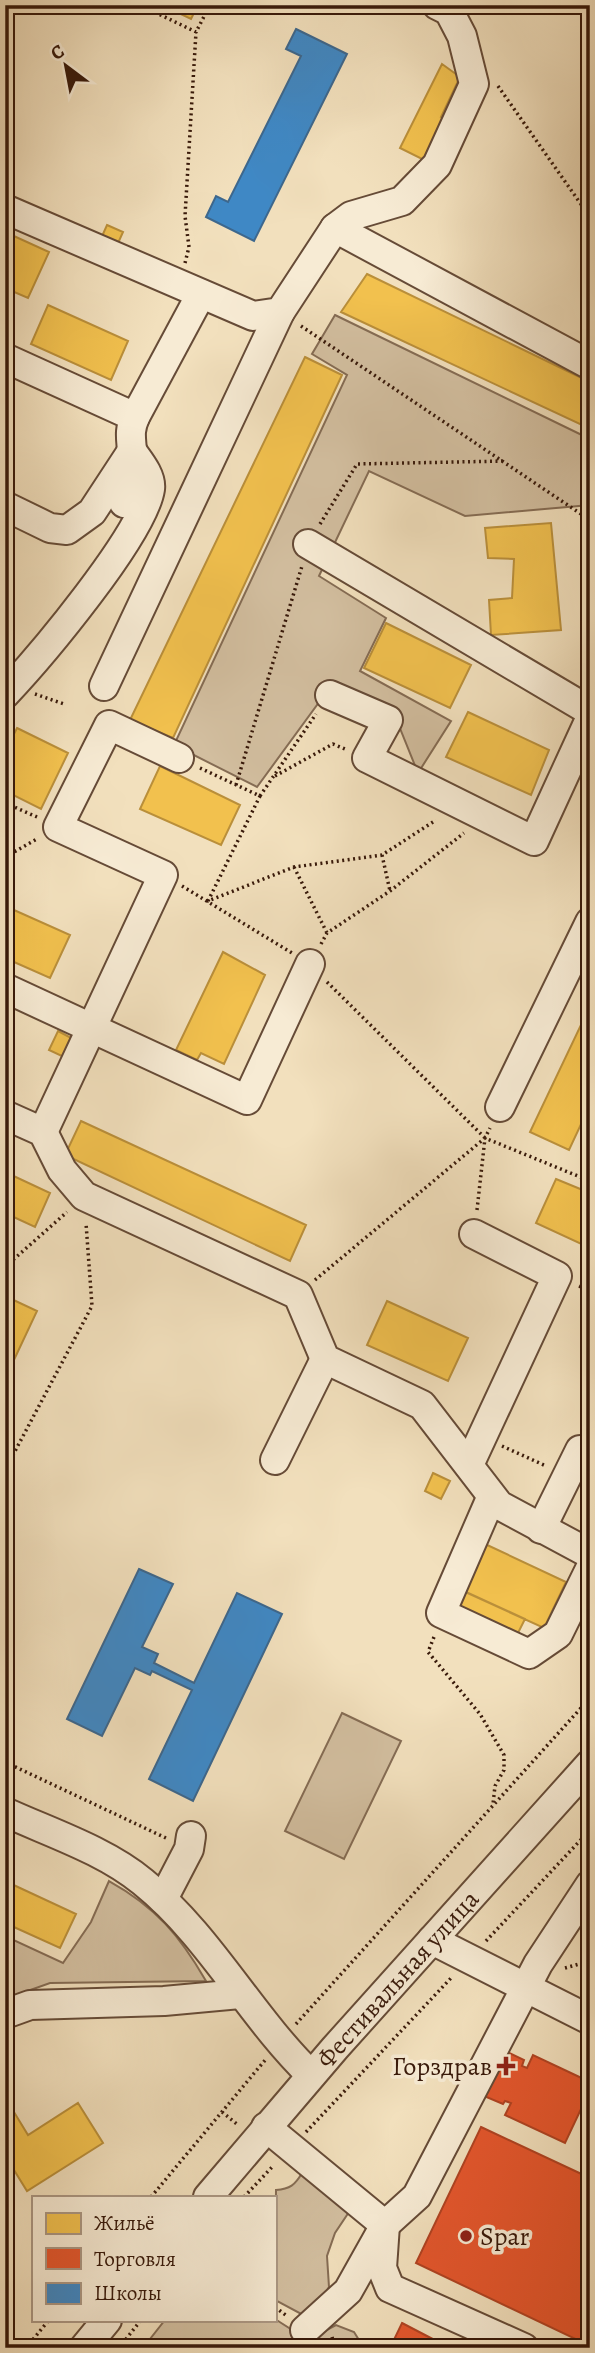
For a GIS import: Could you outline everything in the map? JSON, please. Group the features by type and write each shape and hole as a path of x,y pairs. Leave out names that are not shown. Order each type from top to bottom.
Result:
{"street":[{"path":"104,686 280,312 334,228 351,216 402,201 436,165 474,84 462,36 446,7"},
{"path":"5,209 253,316 280,312"},
{"path":"334,228 590,365"},
{"path":"124,503 130,480 132,451 129,432 190,289"},
{"path":"5,358 135,417"},
{"path":"5,506 50,528 67,530 92,512 132,451"},
{"path":"5,694 110,566 143,511 151,487 145,470 132,451"},
{"path":"308,544 590,711"},
{"path":"330,695 388,720 367,758 534,841 590,719"},
{"path":"43,1132 163,875 58,827 108,725 179,758"},
{"path":"495,1118 590,922"},
{"path":"5,988 247,1100 310,964"},
{"path":"5,1115 43,1132 62,1170 84,1196 298,1295 326,1359 422,1405 492,1498 590,1554"},
{"path":"469,1465 557,1276 474,1234"},
{"path":"275,1460 326,1359"},
{"path":"541,1528 580,1450"},
{"path":"492,1498 440,1613 529,1654 558,1634 590,1569"},
{"name":"Фестивальная улица","path":"209,2196 311,2075 590,1764"},
{"path":"5,1812 118,1864 163,1899 200,1940 279,2044 311,2075"},
{"path":"163,1899 190,1843"},
{"path":"305,2330 348,2291 385,2224 417,2196 525,1989 590,1885"},
{"path":"432,1940 590,2020"},
{"path":"5,2014 30,2005 164,2001 240,1994"},
{"path":"266,2127 385,2224"},
{"path":"385,2224 382,2268 390,2288 524,2348"},
{"path":"84,2348 105,2322"}],"path":[{"path":"140,5 196,32"},
{"path":"190,289 185,216 196,32 210,5"},
{"path":"494,81 590,217"},
{"path":"280,312 590,520"},
{"path":"208,901 260,796 330,695"},
{"path":"273,777 333,744 367,758"},
{"path":"179,758 260,796"},
{"path":"5,803 58,827"},
{"path":"310,964 327,933 390,891 485,817"},
{"path":"208,901 294,867 382,855 438,819"},
{"path":"5,857 58,827"},
{"path":"382,855 390,891"},
{"path":"294,867 327,933"},
{"path":"163,875 310,964 485,1138 590,1181"},
{"path":"474,1234 485,1138 495,1118"},
{"path":"298,1295 485,1138"},
{"path":"5,1267 84,1196"},
{"path":"5,1470 92,1306 84,1196"},
{"path":"440,1613 440,1628 428,1652 480,1714 504,1755 503,1770 495,1786 493,1805"},
{"path":"152,2196 279,2044 590,1698"},
{"path":"5,1762 190,1843"},
{"path":"487,1939 590,1830"},
{"path":"553,1971 590,1961"},
{"path":"245,2196 449,1980"},
{"path":"26,2348 47,2322"},
{"path":"119,2348 139,2322"}],"shaded area":[{"path":"335,315 590,439 590,505 465,516 369,471 319,576 386,618 360,671 451,721 418,773 397,721 328,690 257,787 174,745 347,375 312,354"},
{"path":"342,1713 401,1741 344,1859 285,1831"},
{"path":"109,1881 140,1901 165,1924 206,1981 50,1983 5,1999 5,1936 63,1963 91,1922"},
{"path":"302,2173 351,2209 335,2233 327,2256 329,2287 319,2304 305,2316 276,2301 276,2190 292,2186"},
{"path":"276,2320 308,2340 336,2325 354,2332 364,2348 143,2348 163,2322 276,2322"}],"building: Жильё":[{"path":"162,5 198,5 191,19"},
{"path":"442,64 460,77 441,117 449,121 428,162 400,148"},
{"path":"107,225 123,232 115,250 99,243"},
{"path":"5,232 49,252 28,298 5,288"},
{"path":"367,274 590,382 590,410 582,425 341,312"},
{"path":"48,305 128,341 111,380 31,344"},
{"path":"305,357 342,375 173,738 130,720"},
{"path":"551,523 561,630 491,635 489,600 512,598 514,559 488,558 485,528"},
{"path":"386,623 471,665 450,708 364,668"},
{"path":"468,712 549,750 531,795 446,757"},
{"path":"17,728 68,753 41,809 5,791 5,752"},
{"path":"160,766 240,805 221,845 140,809"},
{"path":"5,906 70,935 50,978 5,958"},
{"path":"223,952 265,975 224,1064 201,1053 197,1060 176,1050"},
{"path":"590,1006 590,1105 569,1150 530,1132"},
{"path":"58,1031 75,1040 66,1058 49,1050"},
{"path":"81,1121 306,1225 290,1261 65,1155"},
{"path":"5,1172 50,1193 35,1227 5,1213"},
{"path":"556,1179 590,1193 590,1248 536,1223"},
{"path":"5,1296 37,1311 5,1379"},
{"path":"387,1301 468,1338 448,1381 367,1345"},
{"path":"433,1473 450,1481 441,1499 425,1491"},
{"path":"485,1544 566,1582 544,1628 463,1591"},
{"path":"466,1592 525,1619 513,1643 454,1616"},
{"path":"5,1881 76,1914 60,1948 5,1923"},
{"path":"78,2103 103,2143 27,2191 9,2162 5,2165 5,2117 14,2112 28,2135"}],"building: Торговля":[{"path":"505,2051 524,2060 522,2066 527,2068 533,2055 590,2082 590,2090 565,2143 505,2115 511,2103 505,2101 503,2104 484,2096"},
{"path":"481,2127 590,2178 588,2345 416,2263"},
{"path":"402,2323 450,2348 390,2348"}],"building: Школы":[{"path":"296,29 347,54 254,241 206,217 216,196 228,202 301,56 286,49"},
{"path":"139,1569 173,1584 142,1647 158,1654 154,1663 194,1683 237,1593 282,1614 193,1801 149,1779 192,1690 152,1671 150,1675 135,1668 102,1736 67,1719"}],"place":[{"name":"Горздрав","path":"506,2066"},
{"name":"Spar","path":"466,2236"}]}
